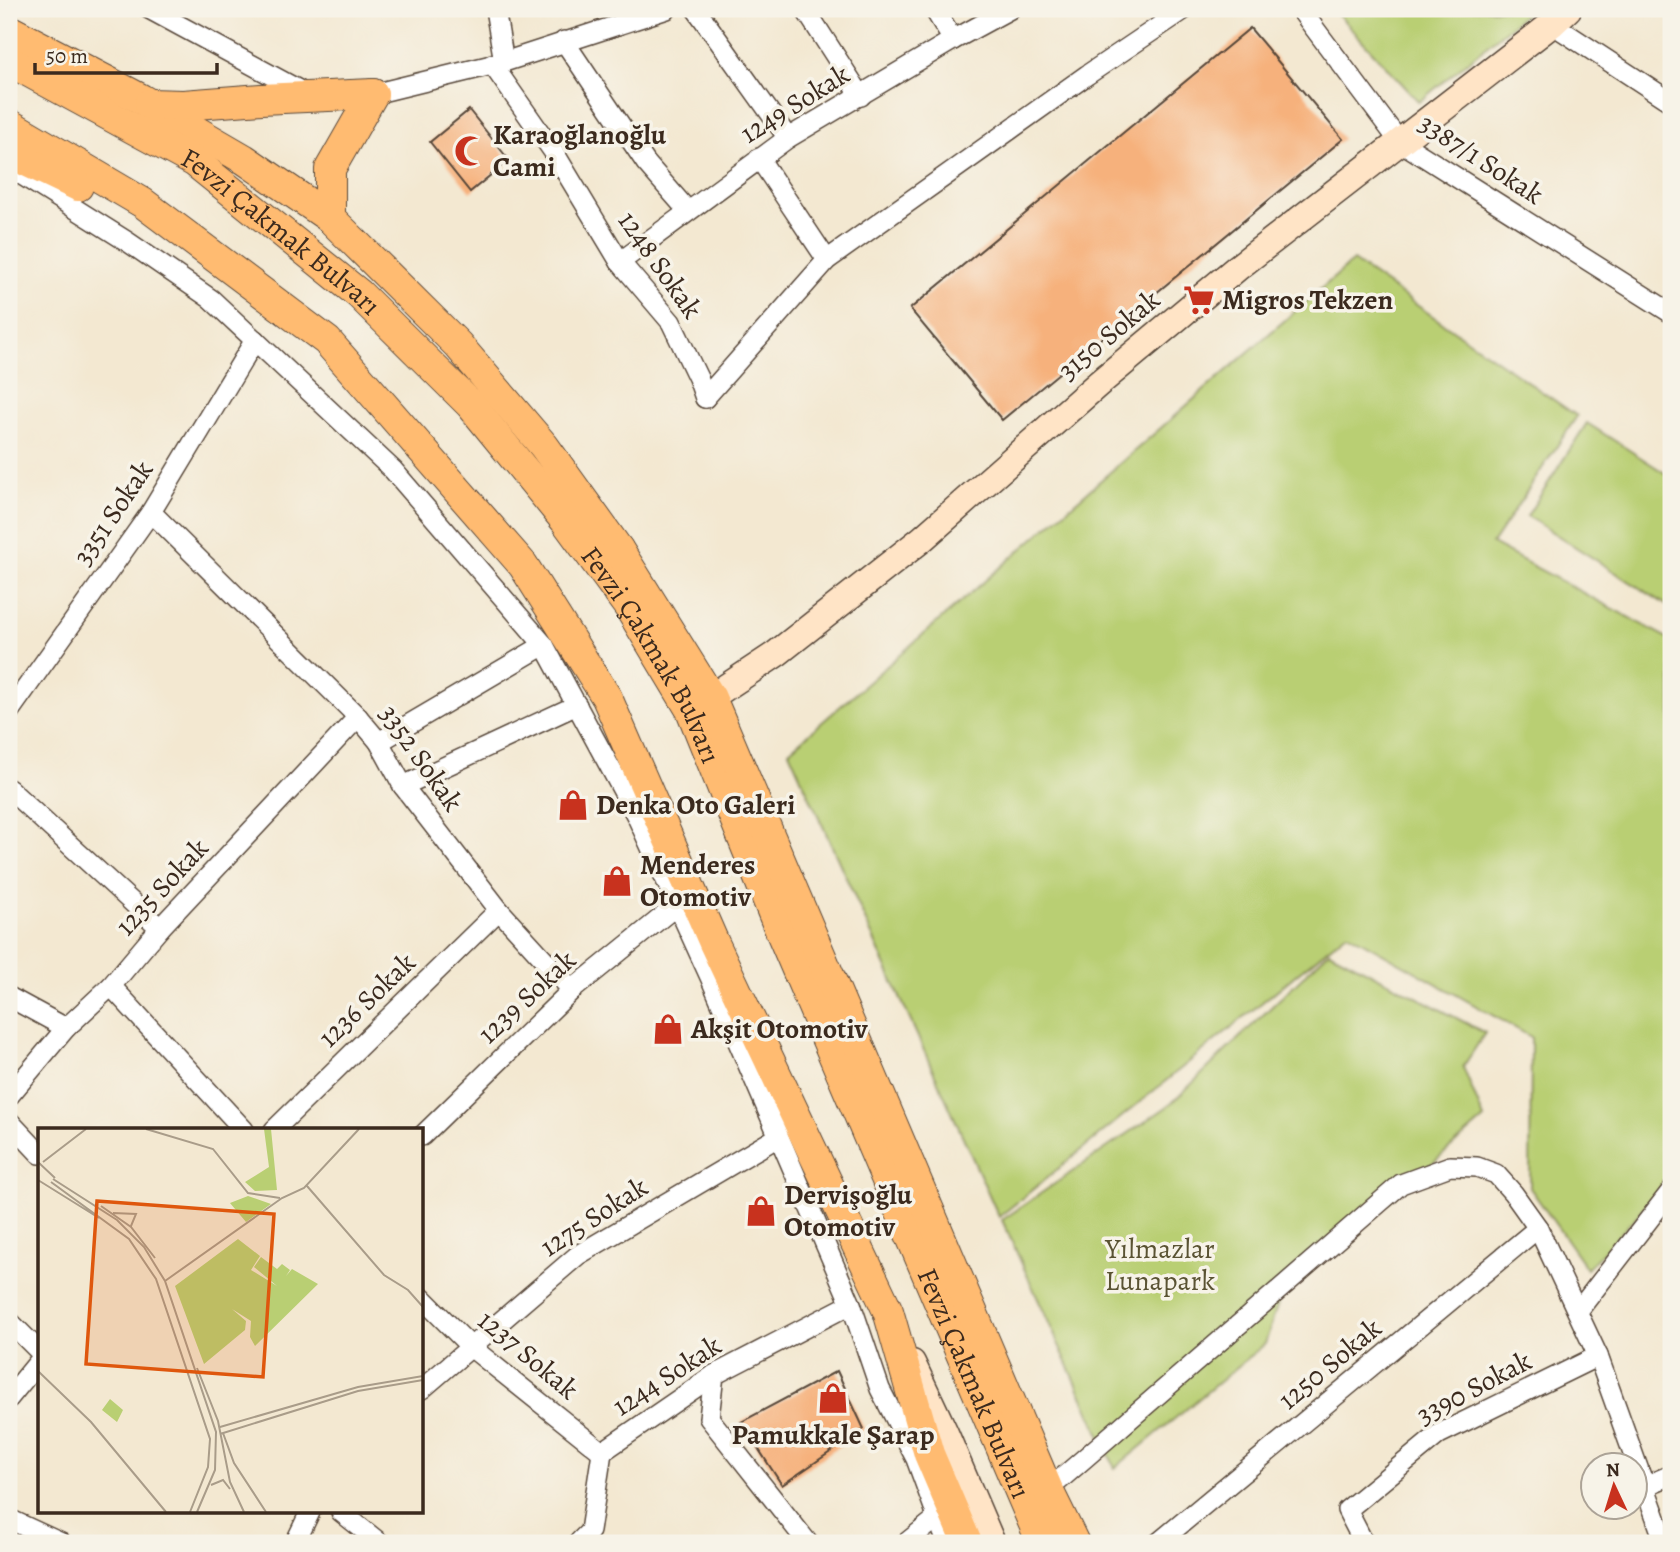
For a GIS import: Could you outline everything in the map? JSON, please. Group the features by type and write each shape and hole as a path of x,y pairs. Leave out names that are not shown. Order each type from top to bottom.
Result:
{"main road":[{"name":"3150 Sokak","path":"701,704 776,654 922,539 1119,366 1237,268 1560,16"},
{"path":"9,30 150,104 244,159 330,218 458,345 544,446 618,549 701,704 1048,1490 1074,1543"},
{"name":"Fevzi Çakmak Bulvarı","path":"9,61 195,162 359,294 471,405 565,520 701,704 777,923 1042,1543"},
{"path":"150,104 183,105 373,94"},
{"path":"330,218 330,169 373,94"},
{"name":"Fevzi Çakmak Bulvarı","path":"9,124 143,203 327,341 523,565 607,698 714,943 888,1311 929,1454 967,1543"},
{"path":"9,153 90,192 173,244 234,272"},
{"path":"618,549 629,607"},
{"path":"888,1311 945,1433 992,1543"}],"street":[{"path":"149,9 311,97"},
{"path":"495,9 498,63"},
{"path":"373,94 498,63 667,9"},
{"path":"696,9 788,138"},
{"path":"805,9 861,96"},
{"path":"934,9 953,40"},
{"name":"1249 Sokak","path":"620,262 788,138 1010,9"},
{"path":"760,158 827,260 1087,75 1185,9"},
{"name":"3387/1 Sokak","path":"1300,9 1399,141 1668,304"},
{"path":"1560,16 1670,97"},
{"path":"564,41 646,163 688,211"},
{"name":"1248 Sokak","path":"498,63 620,262 671,322 705,398 827,260"},
{"path":"9,167 128,242 211,299 393,470 544,645 637,817 710,977 850,1304 880,1389 916,1459 947,1543"},
{"name":"3351 Sokak","path":"9,712 151,512 255,340"},
{"name":"3352 Sokak","path":"151,512 358,717 379,742 403,786 499,910 572,990"},
{"path":"379,742 544,645"},
{"path":"403,786 577,705"},
{"name":"1235 Sokak","path":"9,1096 66,1028 111,986 160,928 358,717"},
{"path":"9,789 160,928"},
{"name":"1239 Sokak","path":"424,1134 572,990 677,905"},
{"name":"1236 Sokak","path":"276,1128 499,910"},
{"path":"111,986 242,1128"},
{"path":"9,997 66,1028"},
{"path":"9,1121 38,1152"},
{"name":"1275 Sokak","path":"424,1387 578,1255 778,1137"},
{"path":"1048,1490 1401,1184 1450,1166 1477,1167 1496,1174 1538,1228 1598,1356 1632,1450"},
{"path":"1578,1311 1671,1191"},
{"name":"1250 Sokak","path":"1158,1543 1538,1228"},
{"name":"1237 Sokak","path":"424,1300 472,1348 602,1452"},
{"name":"1244 Sokak","path":"590,1539 602,1452 714,1376 850,1304"},
{"path":"9,1321 38,1350"},
{"name":"3390 Sokak","path":"1364,1543 1347,1510 1439,1434 1598,1356"},
{"path":"9,1398 38,1362"},
{"path":"714,1376 709,1418 808,1543"},
{"path":"1648,1485 1671,1475"},
{"path":"1648,1495 1665,1543"},
{"path":"295,1543 309,1514"},
{"path":"344,1514 380,1543"},
{"path":"906,1543 937,1518"},
{"path":"9,1519 61,1543"}],"green space":[{"path":"1333,9 1531,9 1419,102"},
{"path":"1353,261 1577,416 1492,544 1671,640 1671,1180 1587,1269 1530,1188 1531,1037 1347,933 999,1217 789,751"},
{"path":"1587,423 1671,477 1671,608 1527,516"},
{"name":"Yılmazlar Lunapark","path":"1329,951 1485,1033 1463,1067 1484,1119 1281,1294 1265,1344 1115,1468 1002,1220 1171,1104"}],"building":[{"path":"1250,28 1343,139 1002,420 910,309"},
{"name":"Karaoğlanoğlu Cami","path":"469,110 509,160 470,192 430,142"},
{"path":"837,1371 864,1429 782,1485 741,1422"}],"place":[{"name":"Karaoğlanoğlu Cami","path":"470,151"},
{"name":"Migros Tekzen","path":"1199,300"},
{"name":"Denka Oto Galeri","path":"573,805"},
{"name":"Menderes Otomotiv","path":"617,881"},
{"name":"Akşit Otomotiv","path":"668,1029"},
{"name":"Dervişoğlu Otomotiv","path":"761,1211"},
{"name":"Pamukkale Şarap","path":"833,1398"}]}
